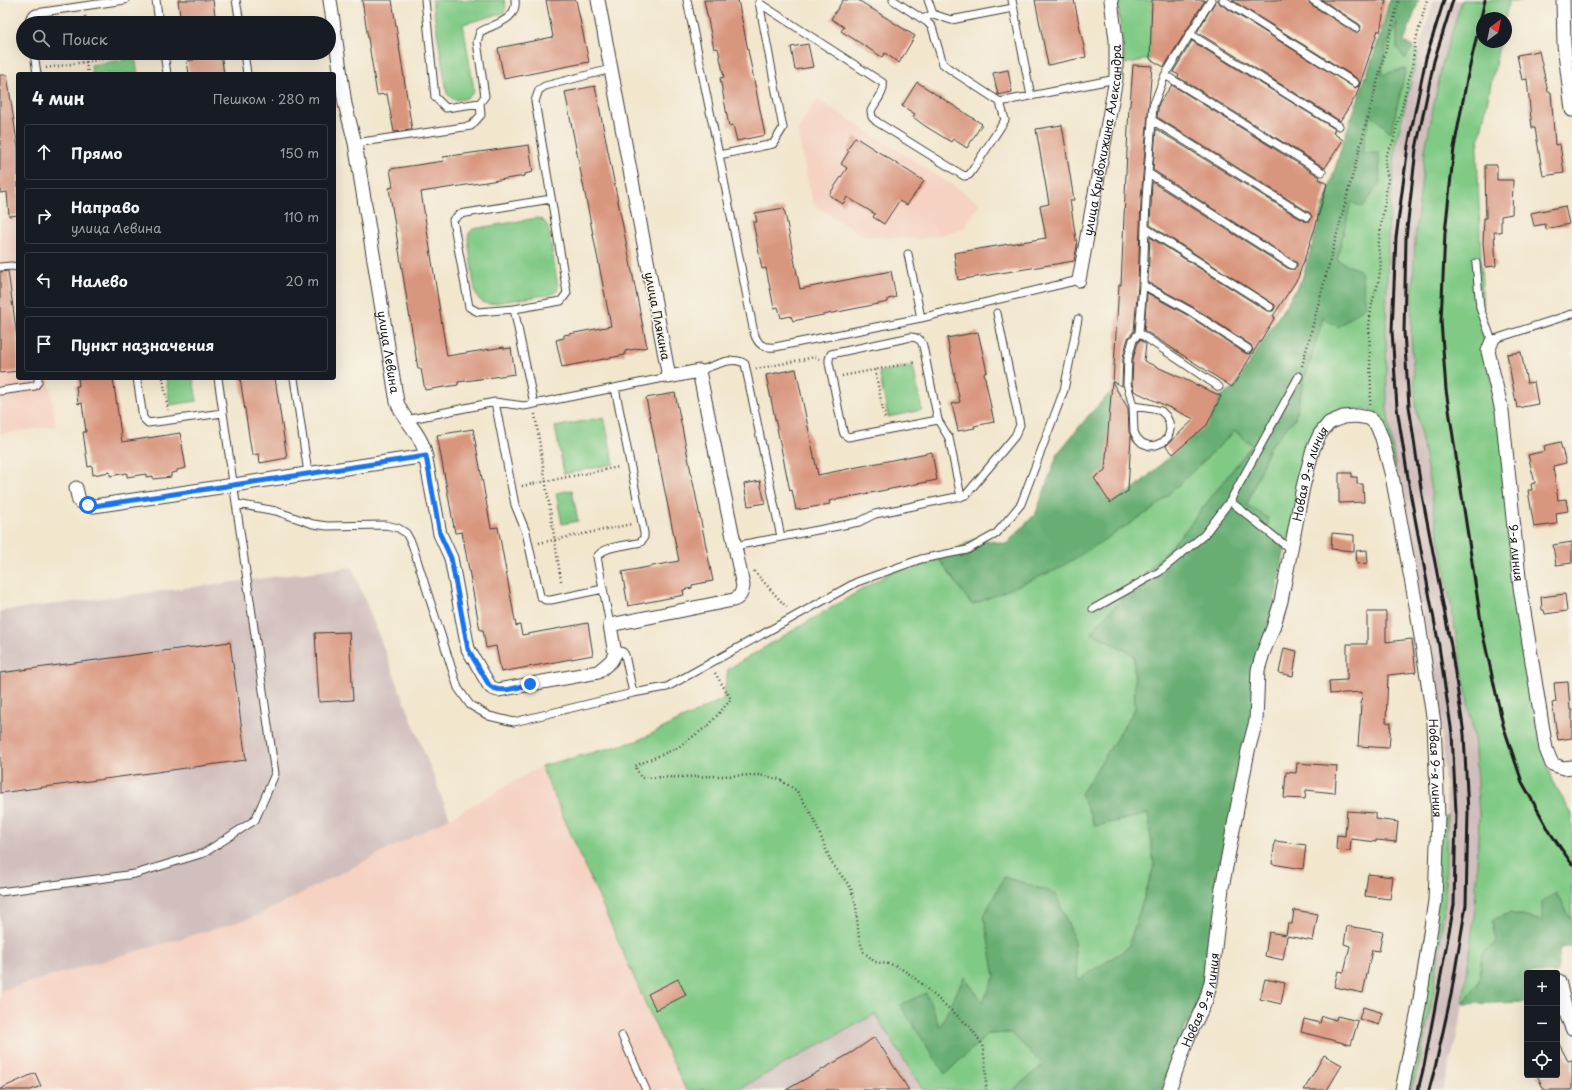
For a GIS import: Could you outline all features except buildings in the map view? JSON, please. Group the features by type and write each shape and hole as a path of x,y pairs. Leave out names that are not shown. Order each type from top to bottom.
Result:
{"street":[{"name":"улица Левина","path":"330,0 332,16"},
{"name":"улица Плякина","path":"598,0 669,377 700,371"},
{"name":"улица Кривохижина Александра","path":"1079,280 1116,79 1116,40 1110,0"},
{"path":"1563,0 1564,45 1572,110"},
{"name":"улица Левина","path":"336,42 345,104 355,143 397,402 400,411 406,420 422,439 440,534 451,558 468,649 489,685 498,690 598,672 614,658 615,649"},
{"name":"9-я линия","path":"1492,341 1488,351 1502,410 1521,595 1546,749 1552,764 1563,768 1572,767"},
{"path":"615,649 610,625 733,600 740,596 743,586 700,371"},
{"name":"Новая 9-я линия","path":"1169,1090 1188,1038 1206,1000 1211,982 1222,888 1248,751 1256,721 1258,670 1262,653 1273,628 1281,601 1303,487 1313,449 1320,434 1329,423 1343,417 1356,416 1369,418 1376,424 1382,438 1392,476 1417,611 1434,724 1438,816 1435,901 1419,1006 1402,1090"},
{"path":"76,488 79,501 94,506 426,456"},
{"path":"1560,984 1567,1016 1572,1028"}],"lane":[{"path":"30,16 36,13 125,0"},
{"path":"156,0 158,16"},
{"path":"236,0 239,16"},
{"path":"425,0 435,97 446,108 480,103"},
{"path":"355,143 471,126 481,115 480,103 485,96 477,42 480,32 506,20 513,14 516,4 515,0"},
{"path":"687,0 757,342 765,348 921,318 1079,280"},
{"path":"759,2 883,83 884,87 882,92 871,111 872,117 877,122 964,176 969,175 1005,120 1000,102 943,64 932,27 923,19 893,0"},
{"path":"928,0 933,14"},
{"path":"1133,406 1161,411 1166,416 1169,422 1170,430 1168,436 1163,442 1150,446 1142,443 1137,438 1134,432 1133,406 1127,384 1128,358 1133,340 1138,333 1143,285 1148,173 1153,106 1165,75 1211,0"},
{"path":"1223,0 1355,83"},
{"path":"1313,0 1356,28"},
{"path":"719,155 773,144 783,128 759,2"},
{"path":"923,19 933,14 951,20 1013,4 1031,96"},
{"path":"1190,34 1339,126"},
{"path":"35,60 36,72"},
{"path":"165,60 167,72"},
{"path":"245,60 248,72"},
{"path":"551,198 460,214 453,220 469,307 478,312 514,309 561,301 567,293 535,101 539,90 545,86 611,69"},
{"path":"1165,75 1322,172"},
{"path":"1000,102 1116,79"},
{"path":"1152,120 1307,217"},
{"path":"1148,173 1292,265"},
{"path":"1145,228 1270,307"},
{"path":"908,254 921,318"},
{"path":"1476,263 1480,308 1492,341 1572,314"},
{"path":"0,268 16,267"},
{"path":"1143,285 1190,311 1248,349"},
{"path":"514,309 534,404"},
{"path":"735,546 859,522 876,514 961,497 970,491 1015,436 1020,425 997,313"},
{"path":"237,504 276,511 313,524 327,526 386,525 398,528 406,534 412,544 458,688 470,705 489,716 514,722 633,693 667,687 857,582 921,559 967,550 996,534 1021,504 1064,390 1078,319"},
{"path":"1138,333 1219,387"},
{"path":"938,420 887,431 848,437 844,434 829,358 836,352 911,337 916,337 921,340 938,420 949,438 961,497"},
{"path":"700,371 718,364 734,361 740,361 745,364 748,370 781,537"},
{"path":"1093,609 1159,572 1204,535 1230,501 1299,376"},
{"path":"406,420 495,402 524,406 669,377"},
{"path":"0,391 35,386 38,380"},
{"path":"137,380 145,421 151,423 223,412"},
{"path":"0,892 135,874 204,853 255,820 275,774 218,380"},
{"path":"294,380 308,473"},
{"path":"610,625 597,557 600,552 641,542 644,538 615,388"},
{"path":"495,402 515,505 526,532 540,596 545,600 603,589"},
{"path":"1230,501 1291,550"},
{"path":"615,649 623,652 625,655 633,693"},
{"path":"622,1036 646,1090"}],"path":[{"path":"1299,376 1399,0"},
{"path":"1369,418 1371,392 1369,326 1372,303 1378,284 1381,264 1378,247 1388,179 1385,166 1386,155 1393,142 1412,67 1414,43 1427,0"},
{"path":"36,72 98,60"},
{"path":"86,62 88,72"},
{"path":"748,370 815,357 829,363"},
{"path":"832,378 926,360"},
{"path":"875,370 887,431"},
{"path":"163,380 169,420"},
{"path":"534,404 563,597"},
{"path":"512,488 630,465"},
{"path":"529,544 642,522"},
{"path":"737,560 757,573 794,617"},
{"path":"709,664 730,699 709,725 677,748 635,766 641,778 759,776 779,779 797,791 812,817 831,862 851,888 856,906 859,939 864,952 875,962 895,965 911,975 969,1026 982,1044 986,1068 986,1090"}],"shaded area":[{"path":"1434,0 1462,0 1442,64 1425,150 1416,407 1474,737 1479,815 1475,908 1460,1024 1443,1090 1411,1090 1419,1065 1434,990 1445,901 1447,814 1441,724 1428,640 1396,472 1387,408 1386,328 1388,234 1396,143 1418,53"},
{"path":"817,99 980,203 963,229 921,239 863,236 813,204 797,131"},
{"path":"16,217 16,380 49,380 56,426 0,434 0,220"},
{"path":"352,567 450,818 255,917 0,991 0,611"},
{"path":"541,766 655,1025 686,1090 0,1090 0,991 255,917 450,818"},
{"path":"875,1014 923,1090 737,1090"}],"green space":[{"path":"432,0 504,0 506,7 504,13 463,24 474,90 470,96 466,98 454,100 447,94"},
{"path":"1117,0 1152,0 1150,59 1125,64"},
{"path":"1389,0 1419,0 1404,42 1413,47 1405,59 1397,48 1397,22 1386,48 1381,75 1406,68 1391,132 1370,114 1362,153 1379,153 1380,183 1363,207 1351,202 1337,260 1361,271 1366,306 1338,327 1323,318 1302,388 1295,418 1269,447 1247,505 1268,518 1269,536 1285,548 1252,721 1206,980 1201,998 1183,1033 1161,1090 1013,1090 1043,1065 1011,1033 988,1034 945,1074 900,1005 926,993 940,1027 964,977 983,1002 995,976 984,916 1004,877 1055,893 1073,935 1078,980 1128,948 1154,866 1148,814 1095,826 1081,794 1135,709 1134,655 1091,632 1184,532 1252,445 1235,431 1153,509 1058,569 972,605 939,559 976,538 1006,544 1036,513 1058,453 1089,415 1112,391 1106,464 1128,494 1207,423 1221,396 1233,389 1302,279 1343,142 1381,33"},
{"path":"1462,0 1540,0 1509,1 1506,12 1476,12 1476,48 1499,48 1477,150 1484,342 1499,416 1546,762 1552,781 1572,814 1572,920 1556,893 1542,921 1510,913 1496,943 1482,953 1479,982 1463,1004 1475,908 1479,816 1474,737 1416,407 1411,335 1415,239 1425,150 1442,64"},
{"path":"1398,21 1405,58 1413,47 1418,53 1396,143 1388,234 1386,328 1387,408 1396,472 1378,414 1364,409 1328,418 1285,548 1247,505 1269,447 1295,418 1302,388 1323,318 1370,114 1391,132 1406,69 1381,76 1386,48"},
{"path":"122,60 135,60 138,72 92,72 91,65"},
{"path":"537,218 543,220 548,226 558,287 557,291 553,294 489,304 484,303 476,294 468,239 469,233 473,229"},
{"path":"913,366 922,410 888,417 879,372"},
{"path":"166,380 193,380 197,401 170,405"},
{"path":"604,417 614,464 564,474 555,427"},
{"path":"1235,431 1252,445 1184,532 1091,632 1134,655 1135,709 1081,794 1095,826 1148,814 1154,866 1128,948 1078,981 1073,935 984,916 995,976 983,1003 945,1074 988,1034 1011,1033 1043,1065 1013,1090 923,1090 875,1014 737,1090 686,1090 655,1025 541,766 637,741 723,699 728,669 893,571 939,559 972,605 1153,509"},
{"path":"572,490 578,521 562,524 556,493"},
{"path":"1447,814 1445,901 1434,990 1419,1065 1411,1090 1399,1090 1432,901 1435,827"},
{"path":"1556,893 1572,920 1572,946 1560,948 1557,970 1524,970 1524,1002 1463,1004 1479,982 1482,953 1496,943 1492,920 1510,913 1542,921 1542,901"}],"railway":[{"path":"1418,1090 1424,1066 1454,905 1456,811 1452,734 1439,646 1411,497 1397,408 1392,331 1396,238 1408,146 1426,58 1444,0"},
{"path":"1429,1090 1451,995 1466,905 1468,812 1464,734 1451,646 1422,495 1409,406 1404,332 1406,238 1416,149 1434,61 1453,0"},
{"path":"1485,0 1467,79 1454,148 1445,233 1441,321 1446,390 1483,635 1503,725 1522,782 1551,834 1572,864"}],"route":[{"path":"88,505 94,506 426,456 440,534 451,558 468,649 492,688 498,690 530,684"}]}
